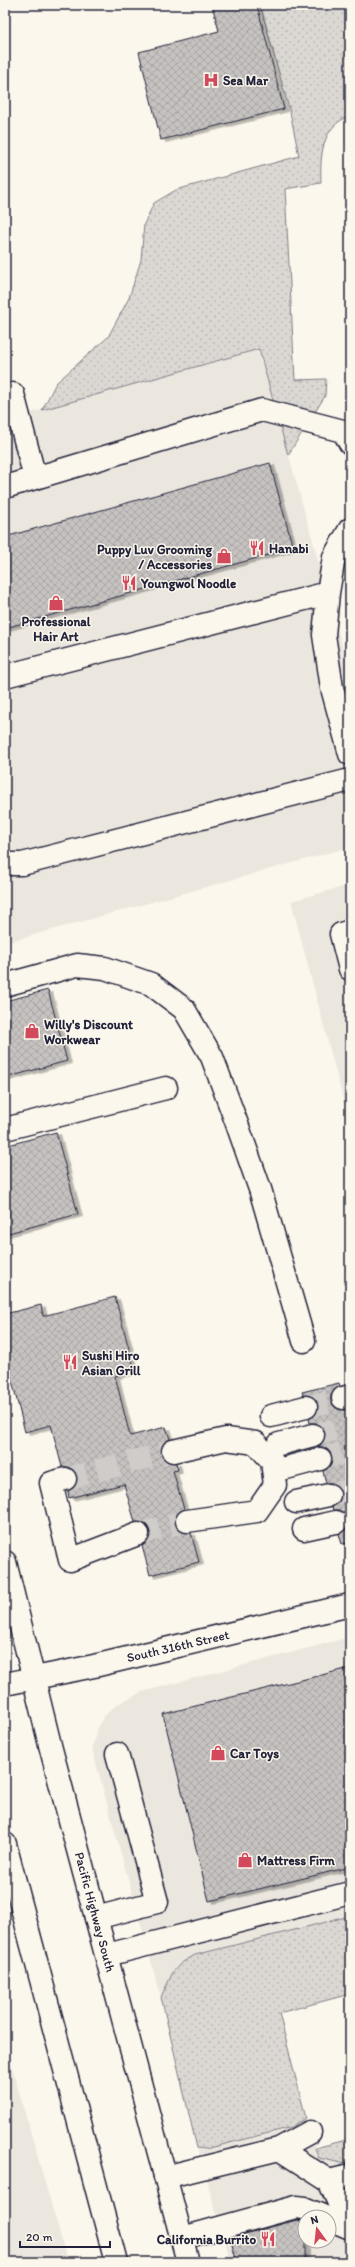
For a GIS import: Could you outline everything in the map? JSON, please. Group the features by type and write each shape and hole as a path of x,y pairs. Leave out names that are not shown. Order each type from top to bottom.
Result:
{"main road":[{"path":"13,394 35,478"},
{"path":"5,486 262,410 343,431 350,443"},
{"path":"350,529 334,557 328,593 326,643 332,688 350,754"},
{"path":"5,676 328,593"},
{"path":"5,864 22,864 350,780"},
{"path":"350,931 341,934 350,969"},
{"path":"5,985 78,965 105,968 151,984 184,1009 212,1057 237,1124 260,1189 304,1341"},
{"path":"5,1129 166,1088"},
{"path":"271,1416 306,1407"},
{"path":"279,1444 313,1435"},
{"path":"173,1451 226,1439 256,1443 272,1461 275,1485 257,1511 187,1521"},
{"path":"286,1468 320,1459"},
{"path":"65,1479 51,1483 70,1560 138,1534"},
{"path":"296,1502 329,1495"},
{"path":"304,1529 336,1522"},
{"name":"Pacific Highway South","path":"5,1562 96,1918 188,2262"},
{"name":"South 316th Street","path":"5,1684 350,1604"},
{"path":"96,1918 157,1902 117,1754"},
{"path":"5,1844 116,2262"},
{"path":"107,1955 350,1893"},
{"path":"165,2177 279,2149 310,2132"},
{"path":"279,2149 329,2181 338,2201 350,2210"},
{"path":"329,2181 350,2176"},
{"path":"182,2238 296,2207 306,2209"},
{"path":"337,2222 350,2228"}],"shaded area":[{"path":"260,5 350,5 350,116 340,121 333,127 324,144 321,163 321,183 285,189 295,380 326,379 325,396 288,455 259,349 42,410 56,383 108,337 129,298 141,260 144,224 154,203 176,190 299,156 290,112"},
{"path":"259,349 350,674 350,847 5,943 5,420"},
{"path":"350,885 350,1126 291,901"},
{"path":"350,1637 350,1916 195,1955 181,1963 173,1972 161,1997 93,1753 92,1747 103,1717 116,1705 142,1692"},
{"path":"350,1916 350,1994 279,2013 306,2118 292,2127 206,2149 197,2148 161,1997 173,1972 181,1963 195,1955"},
{"path":"5,2043 65,2252 67,2262 5,2262"},
{"path":"306,2118 319,2158 350,2165 350,2262 231,2262 197,2148 206,2149 292,2127"},
{"path":"350,2139 350,2165 319,2158 315,2148"}],"building":[{"name":"Sea Mar","path":"212,5 257,5 284,109 161,140 139,52 219,31"},
{"path":"270,463 293,548 5,628 5,537"},
{"name":"Willy's Discount Workwear","path":"48,990 67,1061 5,1078 5,1001"},
{"path":"56,1132 78,1214 5,1234 5,1146"},
{"path":"115,1297 135,1371 115,1376 130,1436 166,1427 170,1439 161,1447 161,1453 164,1460 176,1463 178,1470 173,1471 184,1509 176,1516 175,1523 182,1532 191,1533 199,1562 150,1575 142,1546 148,1542 150,1530 146,1524 135,1522 124,1484 69,1498 68,1491 74,1487 77,1482 77,1475 68,1467 62,1467 51,1425 25,1432 5,1353 5,1314 41,1305 43,1316"},
{"path":"339,1383 340,1386 331,1395 331,1401 335,1407 346,1410 350,1425 350,1543 342,1544 339,1534 348,1526 348,1519 340,1510 333,1510 332,1507 341,1499 341,1492 333,1483 326,1483 323,1471 332,1463 332,1455 324,1447 317,1447 322,1444 325,1438 322,1426 317,1423 310,1423 309,1419 318,1411 318,1404 315,1398 303,1395 302,1392"},
{"path":"350,1668 350,1867 209,1901 163,1714"},
{"name":"California Burrito","path":"297,2220 297,2249 305,2249 305,2262 237,2262 230,2238"}],"tunnel":[{"path":"306,1407 343,1398"},
{"path":"313,1435 350,1426"},
{"path":"65,1479 173,1451"},
{"path":"320,1459 350,1451"},
{"path":"329,1495 350,1490"},
{"path":"336,1522 350,1518"},
{"path":"138,1534 187,1521"}],"place":[{"name":"Sea Mar","path":"211,80"},
{"name":"Hanabi","path":"257,548"},
{"name":"Puppy Luv Grooming / Accessories","path":"224,556"},
{"name":"Youngwol Noodle","path":"129,583"},
{"name":"Professional Hair Art","path":"56,603"},
{"name":"Willy's Discount Workwear","path":"32,1031"},
{"name":"Sushi Hiro Asian Grill","path":"70,1362"},
{"name":"Car Toys","path":"218,1753"},
{"name":"Mattress Firm","path":"245,1860"},
{"name":"California Burrito","path":"268,2239"}]}
